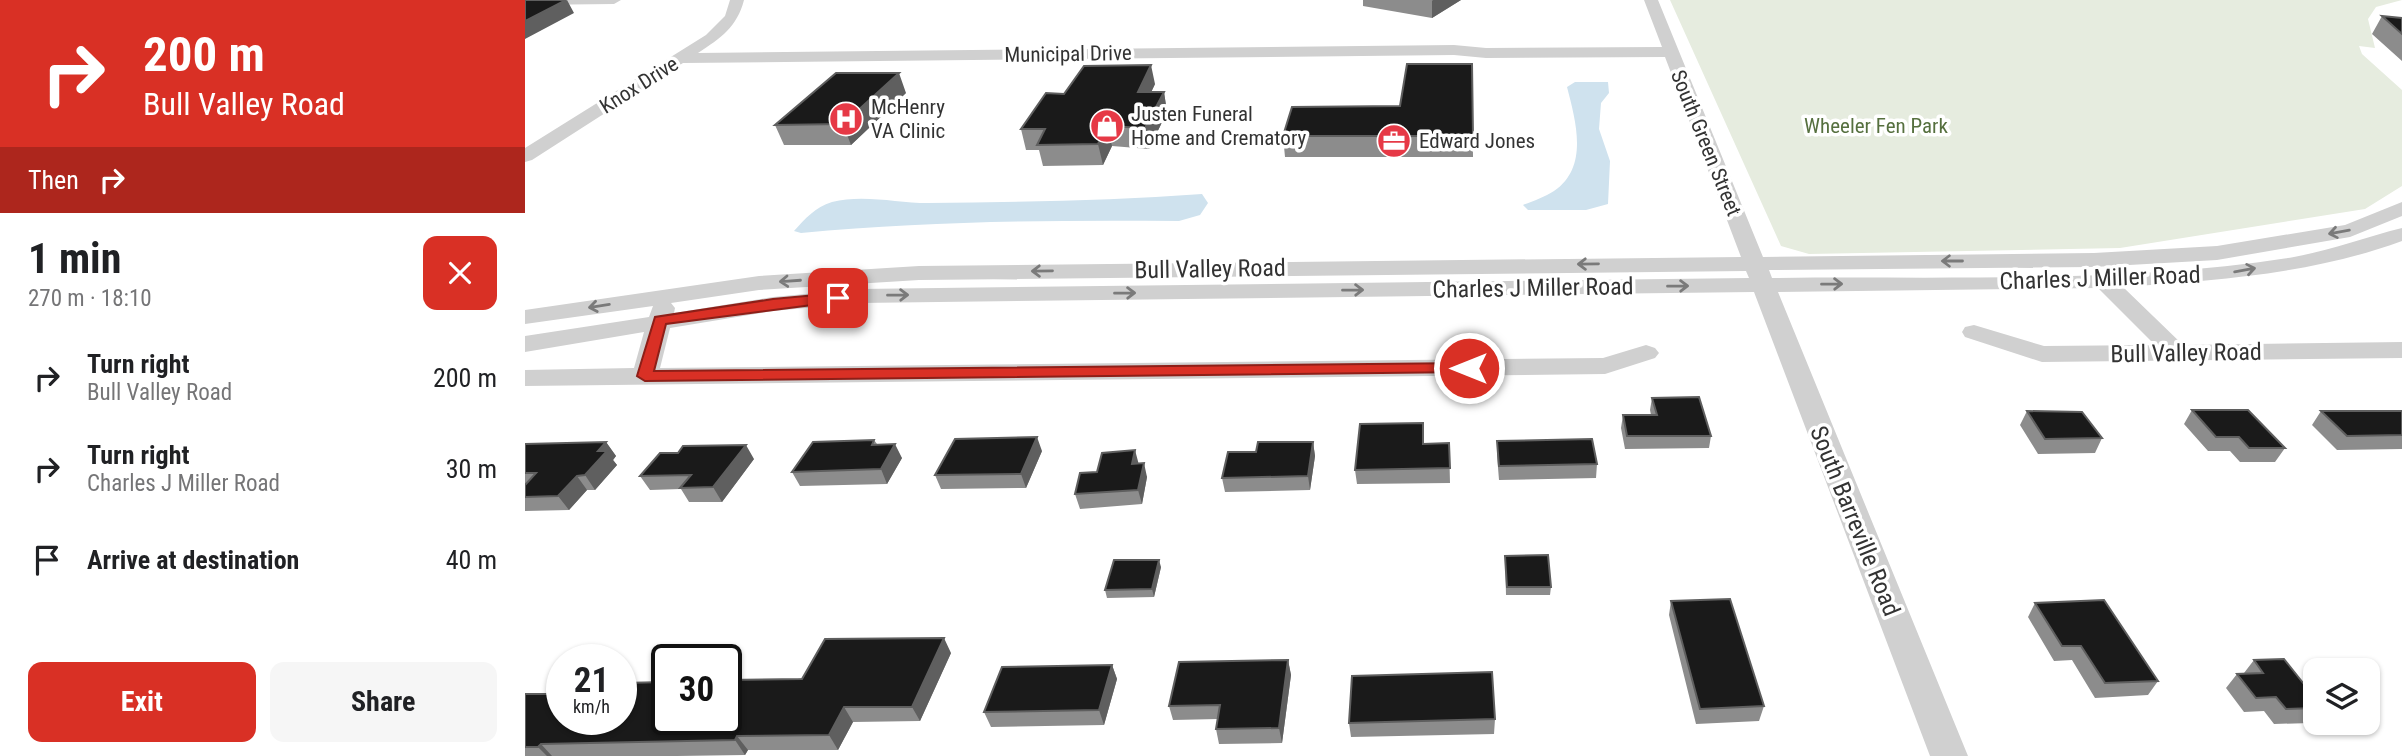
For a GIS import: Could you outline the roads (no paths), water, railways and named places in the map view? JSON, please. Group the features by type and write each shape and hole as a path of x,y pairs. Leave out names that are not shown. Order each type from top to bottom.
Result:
{"street":[{"path":"525,1 614,0"},
{"name":"Knox Drive","path":"525,156 681,58 725,25 734,14 737,0"},
{"name":"South Green Street","path":"1651,0 1759,274"},
{"name":"Municipal Drive","path":"681,58 1454,50 1486,53 1668,47"},
{"name":"Charles J Miller Road","path":"663,308 859,296 1759,274 2217,253 2350,231 2402,208"},
{"name":"Charles J Miller Road","path":"1759,274 2103,281 2231,272 2367,249 2402,234"},
{"name":"South Barreville Road","path":"1759,274 1791,361 1949,756"},
{"path":"2103,281 2177,353"},
{"path":"525,317 663,308"},
{"path":"525,344 663,308"},
{"path":"645,376 663,308"},
{"name":"Bull Valley Road","path":"1975,332 2042,354 2402,350"},
{"path":"525,378 1605,366 1646,353"}],"water":[{"path":"1575,82 1608,82 1609,93 1601,103 1599,129 1610,161 1608,204 1586,210 1528,210 1523,205 1554,191 1572,170 1577,143 1567,87"},
{"path":"1202,194 1208,203 1200,215 1179,221 990,222 801,233 794,231 820,207 844,200 997,202"}],"place":[{"name":"McHenry VA Clinic","path":"846,119"},
{"name":"Justen Funeral Home and Crematory","path":"1107,126"},
{"name":"Edward Jones","path":"1394,141"}],"park label":[{"name":"Wheeler Fen Park","path":"1876,126"}]}
